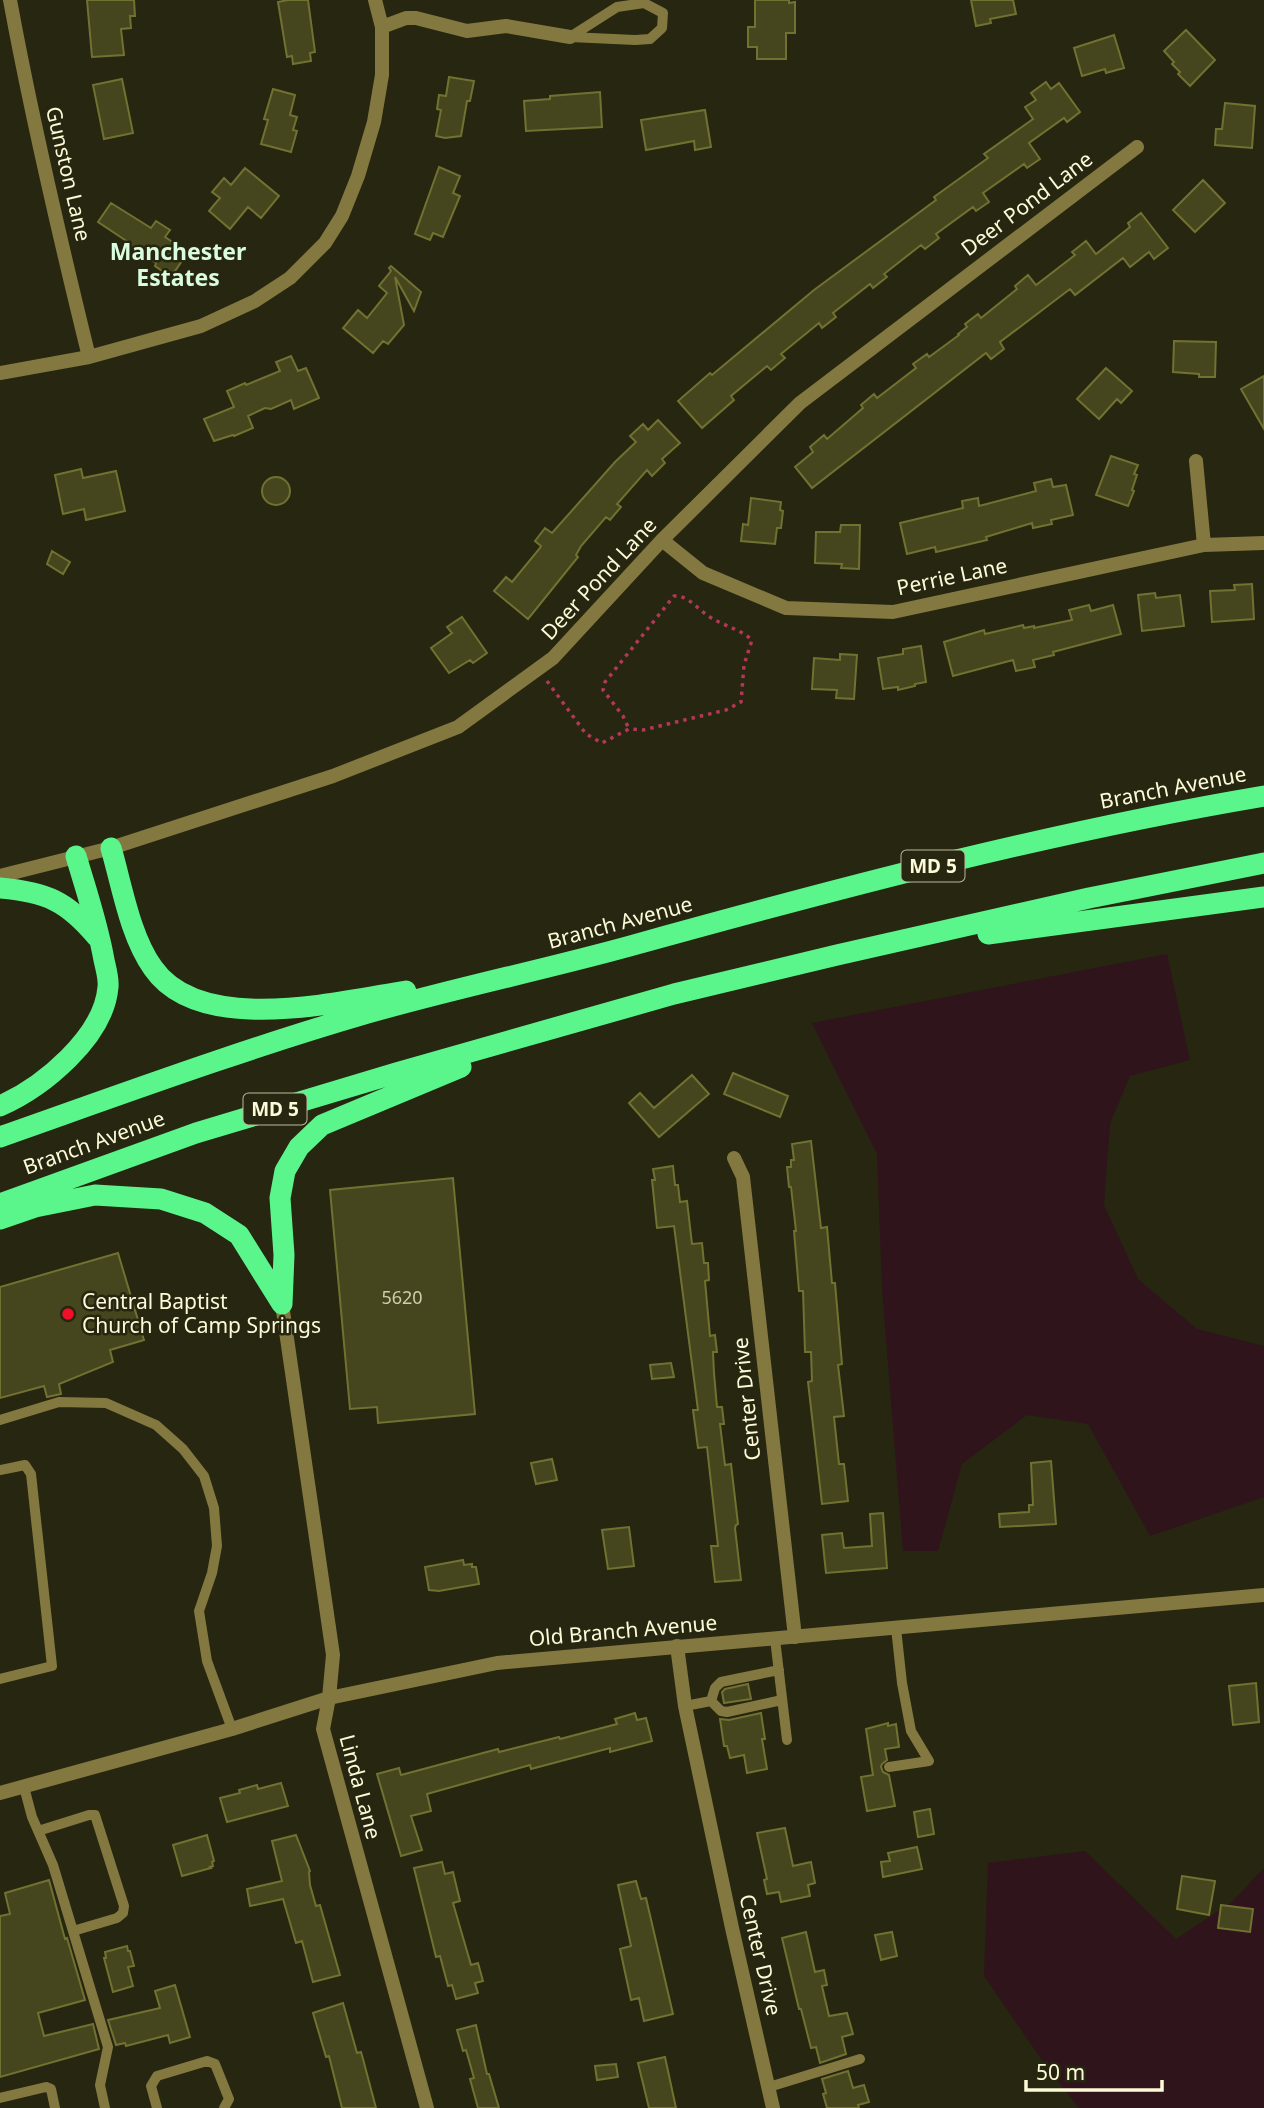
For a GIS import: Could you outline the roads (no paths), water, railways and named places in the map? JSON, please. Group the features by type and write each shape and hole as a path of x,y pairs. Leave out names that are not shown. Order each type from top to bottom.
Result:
{"highway":[{"name":"Branch Avenue","path":"0,1137 369,1013 900,874 1085,831 1264,796"},
{"path":"111,848 136,936 153,968 172,988 190,999 214,1006 252,1010 319,1004 522,974"},
{"path":"0,1106 13,1101 67,1062 103,1010 109,985 101,942 76,856"},
{"name":"Branch Avenue","path":"0,1203 196,1133 674,995 1089,898 1264,863"},
{"path":"0,888 49,897 68,908 101,942"},
{"path":"837,955 1264,897"},
{"path":"282,1304 284,1255 280,1198 285,1171 299,1147 322,1125 555,1028"},
{"path":"0,1219 35,1207 94,1195 161,1199 205,1213 239,1235 282,1304"}],"street":[{"name":"Gunston Lane","path":"10,0 49,191 89,357"},
{"path":"0,373 89,357 201,326 255,301 290,278 325,243 342,216 358,176 374,122 382,75 382,27 375,0"},
{"path":"382,27 406,18 416,18 467,31 506,26 570,37"},
{"name":"Deer Pond Lane","path":"0,876 111,848 333,776 458,727 553,658 662,540 800,403 1137,148"},
{"path":"1196,461 1204,545"},
{"name":"Perrie Lane","path":"662,540 703,573 786,608 893,612 1204,545 1264,543"},
{"name":"Center Drive","path":"734,1158 743,1177 796,1637"},
{"name":"Linda Lane","path":"282,1304 333,1655 323,1729 427,2108"},
{"name":"Old Branch Avenue","path":"0,1793 232,1729 329,1698 497,1663 1264,1595"},
{"name":"Center Drive","path":"677,1646 685,1706 774,2108"}],"lane":[{"path":"644,3 663,13 662,29 650,39 570,37 617,7 644,3"},
{"path":"0,1420 59,1402 106,1403 156,1424 183,1449 204,1476 214,1508 217,1546 212,1573 199,1611 207,1661 232,1729"},
{"path":"0,1470 25,1465 31,1474 52,1666 0,1679"},
{"path":"889,1767 929,1761 911,1731 902,1684 896,1628"},
{"path":"775,1639 788,1740"},
{"path":"711,1701 715,1688 721,1682 779,1670"},
{"path":"711,1701 721,1711 727,1712 782,1700"},
{"path":"685,1706 711,1701"},
{"path":"24,1787 38,1831 53,1865 108,2048 100,2085 105,2108"},
{"path":"38,1831 95,1815 124,1906 123,1913 117,1918 73,1931"},
{"path":"768,2087 860,2059"},
{"path":"157,2108 151,2086 157,2076 207,2062 215,2064 219,2071 229,2099 224,2108"},
{"path":"2,2102 47,2087 51,2089 55,2108"}],"place":[{"name":"Central Baptist Church of Camp Springs","path":"68,1314"}],"district":[{"name":"Manchester Estates","path":"178,265"}]}
